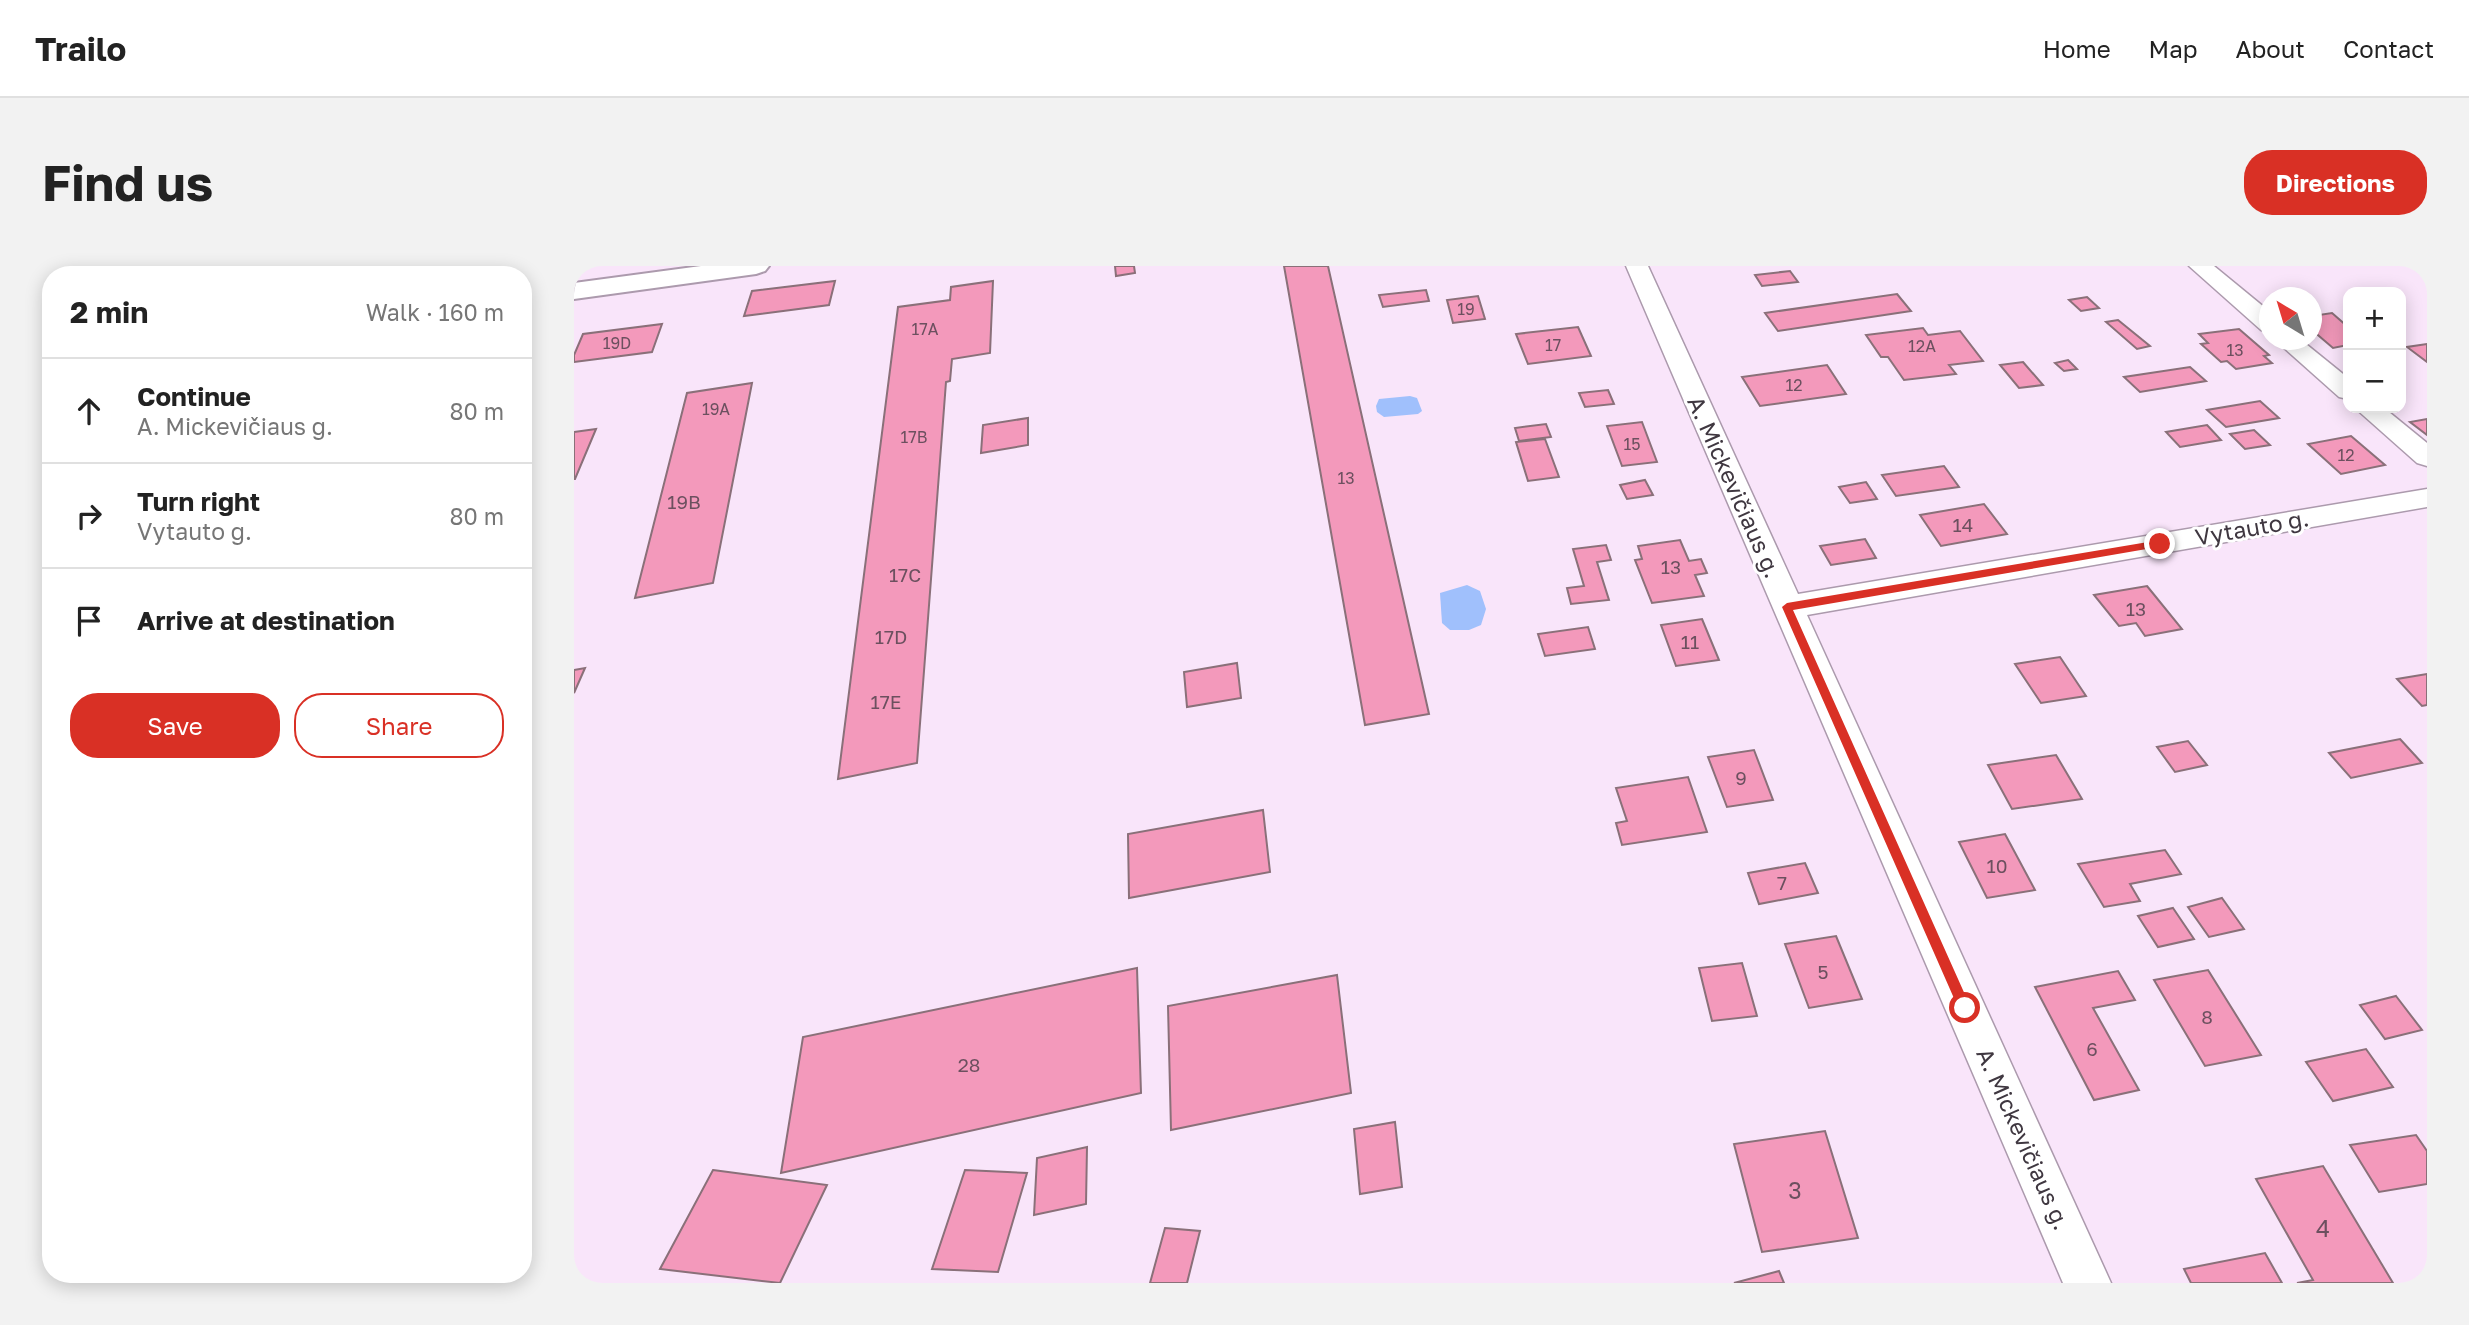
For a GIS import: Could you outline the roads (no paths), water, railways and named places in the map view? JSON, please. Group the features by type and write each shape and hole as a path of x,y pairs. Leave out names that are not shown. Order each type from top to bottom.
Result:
{"street":[{"path":"574,291 720,268 756,266"},
{"name":"A. Mickevičiaus g.","path":"1636,266 2087,1283"},
{"path":"2200,266 2259,316"},
{"path":"2299,350 2343,387"},
{"path":"2374,413 2427,457"},
{"name":"Vytauto g.","path":"1787,607 2427,498"}],"water":[{"path":"1410,396 1417,398 1422,411 1418,414 1384,417 1377,412 1379,399"},
{"path":"1467,585 1480,591 1486,609 1481,625 1469,630 1450,630 1442,623 1440,593"}]}
